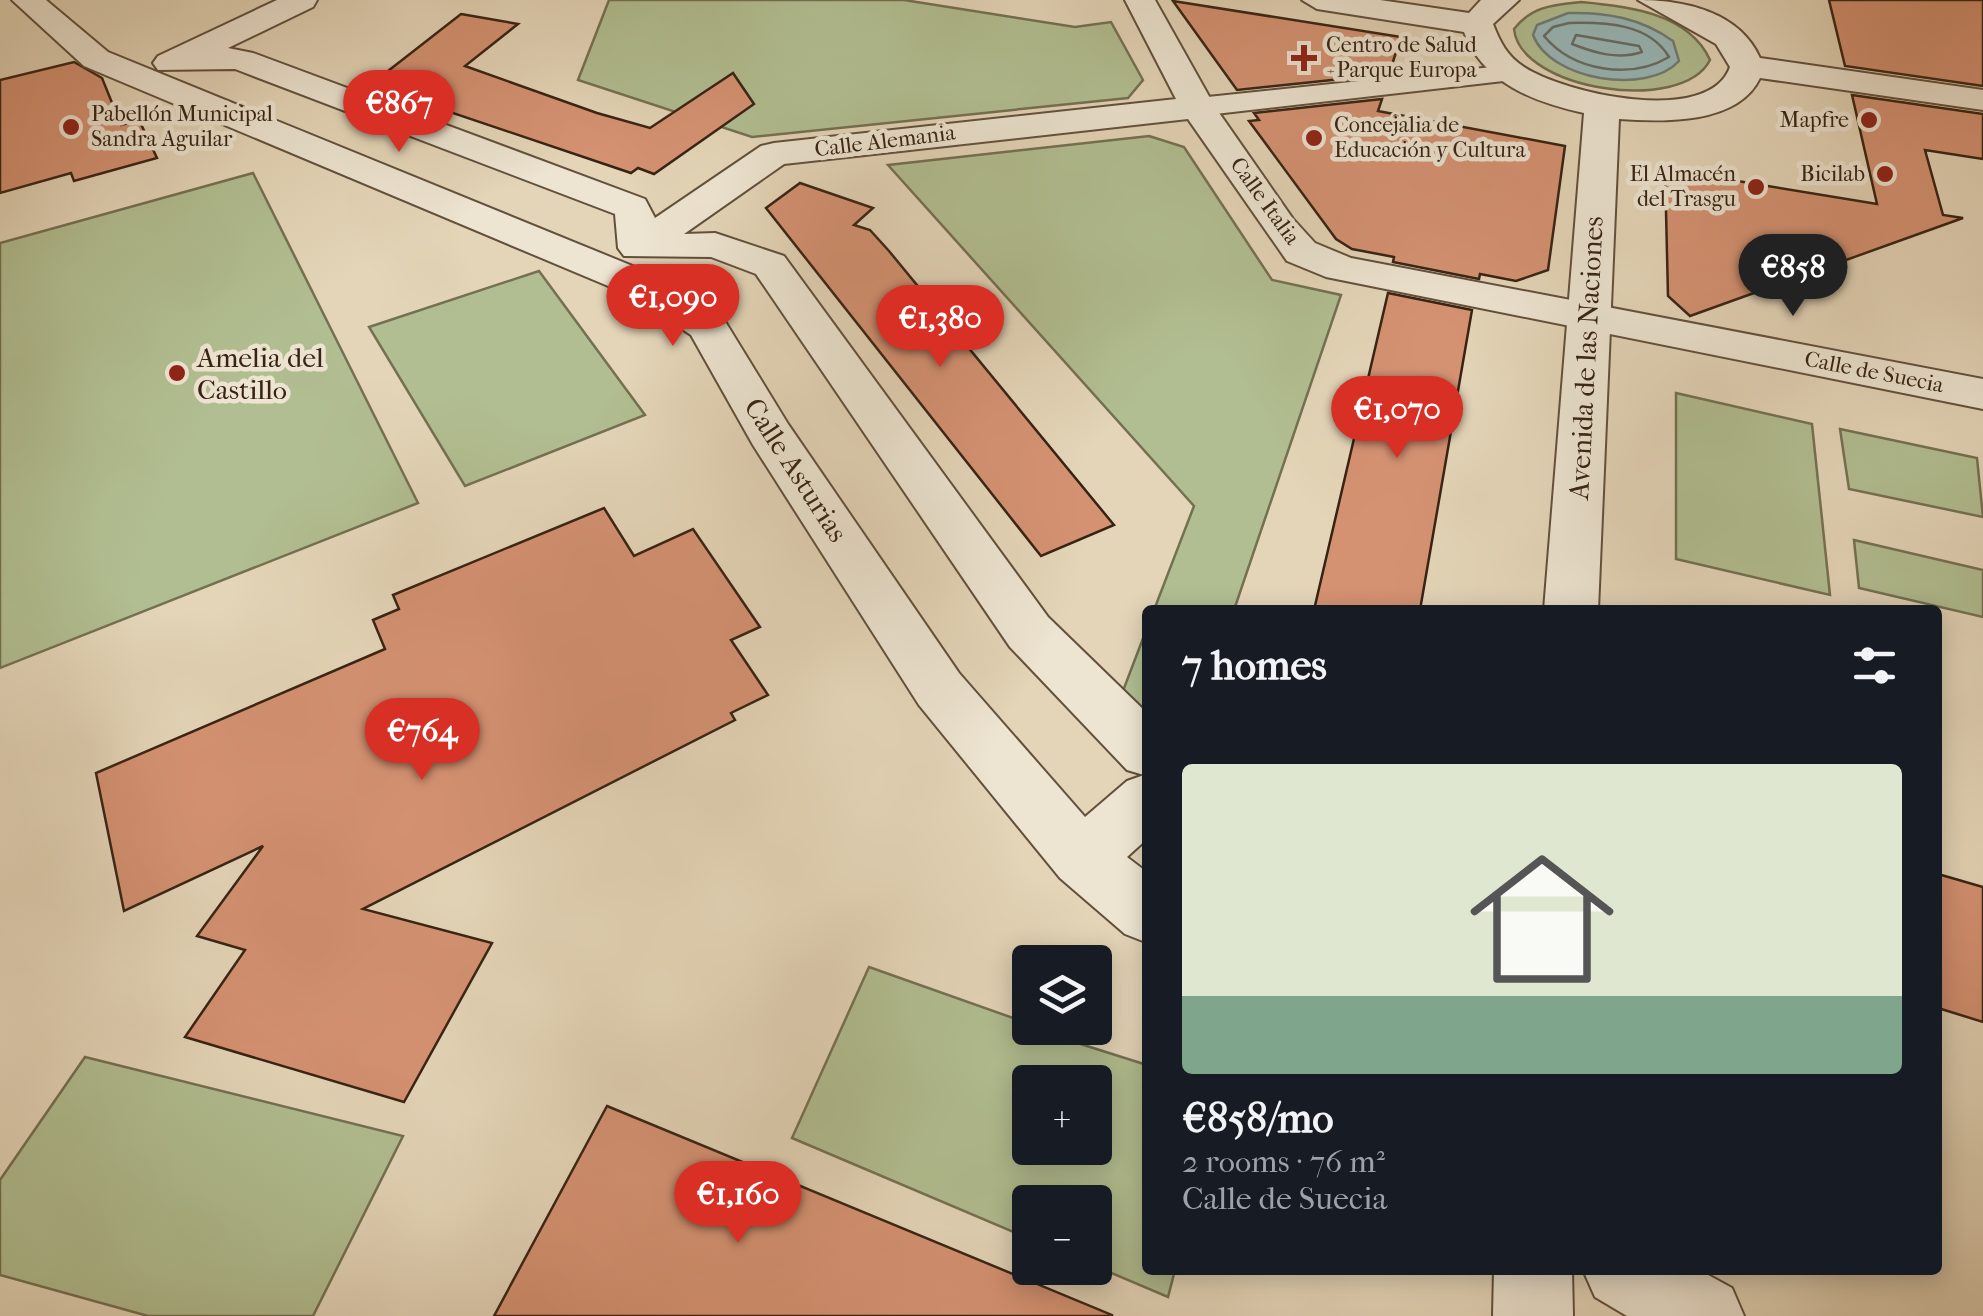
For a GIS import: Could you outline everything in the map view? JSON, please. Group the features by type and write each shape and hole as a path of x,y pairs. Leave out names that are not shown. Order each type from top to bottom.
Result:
{"street":[{"name":"Calle Asturias","path":"27,0 96,59 155,70 623,259 647,287 708,327 770,434 939,688 1082,858 1142,908"},
{"path":"155,70 302,0"},
{"name":"Calle Italia","path":"1140,0 1198,107 1288,240 1314,258 1340,268 1589,316"},
{"path":"1317,0 1477,24"},
{"path":"1504,0 1488,8 1477,24 1479,42 1494,62 1558,96 1602,106 1689,108 1741,84 1746,66 1738,47 1718,29 1652,0"},
{"name":"Calle Asturias","path":"155,70 218,57 241,60 631,207 623,259"},
{"path":"1746,66 1983,100"},
{"path":"1198,107 1511,73"},
{"name":"Avenida de las Naciones","path":"1571,605 1602,106"},
{"name":"Calle Alemania","path":"623,259 774,154 1198,107"},
{"name":"Calle Asturias","path":"623,259 715,245 770,266 1029,632 1142,746"},
{"name":"Calle de Suecia","path":"1589,316 1983,394"},
{"path":"1082,858 1142,805"},
{"path":"1533,1275 1533,1316"},
{"path":"1631,1275 1704,1316"}],"green space":[{"path":"609,0 904,0 1075,27 1111,22 1143,80 1128,98 752,137 578,80"},
{"path":"1581,2 1618,6 1672,22 1700,44 1710,60 1694,77 1668,87 1637,90 1571,80 1543,67 1523,50 1514,29 1536,11"},
{"path":"1149,136 1184,147 1272,280 1341,295 1236,605 1156,605 1194,506 888,165"},
{"name":"Amelia del Castillo","path":"253,173 418,503 0,668 0,243"},
{"path":"539,271 645,415 465,486 369,327"},
{"path":"1676,393 1812,424 1830,595 1676,559"},
{"path":"1840,429 1977,458 1983,517 1849,489"},
{"path":"1854,540 1983,570 1983,617 1942,605 1859,588"},
{"path":"1142,641 1142,744 1108,730"},
{"path":"869,967 1012,1018 1012,1045 1084,1045 1142,1063 1142,1275 1174,1275 1168,1297 1112,1273 1112,1185 1012,1185 1012,1231 792,1138"},
{"path":"85,1057 403,1136 313,1316 148,1316 0,1275 0,1180"}],"water":[{"path":"1568,13 1609,15 1648,27 1673,41 1679,61 1664,72 1645,78 1600,78 1578,72 1558,63 1533,35 1537,25"}],"building":[{"path":"1829,0 1983,0 1983,86 1845,66"},
{"name":"Centro de Salud - Parque Europa","path":"1173,1 1401,37 1389,74 1237,90"},
{"path":"461,14 518,24 465,66 597,113 650,128 733,73 754,104 654,174 638,168 631,173 370,85"},
{"name":"Pabellón Municipal Sandra Aguilar","path":"74,62 102,78 121,125 139,120 157,158 74,181 71,173 0,193 0,80"},
{"path":"1852,95 1983,114 1983,159 1925,150 1943,215 1963,218 1690,316 1668,296 1665,169 1877,204"},
{"path":"1382,99 1378,111 1565,146 1548,270 1516,281 1480,274 1479,279 1393,262 1394,257 1352,249 1336,239 1249,121 1259,120 1254,113"},
{"path":"800,183 873,208 854,225 870,230 889,251 1114,525 1041,556 766,208"},
{"path":"1388,293 1472,310 1421,605 1315,605"},
{"path":"604,508 634,556 693,529 760,627 731,640 768,695 731,713 735,720 363,909 492,943 404,1102 185,1037 245,950 197,936 263,846 124,911 96,773 385,649 373,620 399,609 393,595"},
{"path":"1942,875 1983,887 1983,1022 1942,1009"},
{"path":"607,1106 1012,1274 1012,1285 1040,1285 1112,1315 1112,1316 494,1316"}],"place":[{"name":"Centro de Salud - Parque Europa","path":"1304,58"},
{"name":"Mapfre","path":"1869,120"},
{"name":"Pabellón Municipal Sandra Aguilar","path":"71,127"},
{"name":"Concejalia de Educación y Cultura","path":"1314,138"},
{"name":"Bicilab","path":"1885,174"},
{"name":"El Almacén del Trasgu","path":"1756,187"},
{"name":"Amelia del Castillo","path":"177,373"}]}
